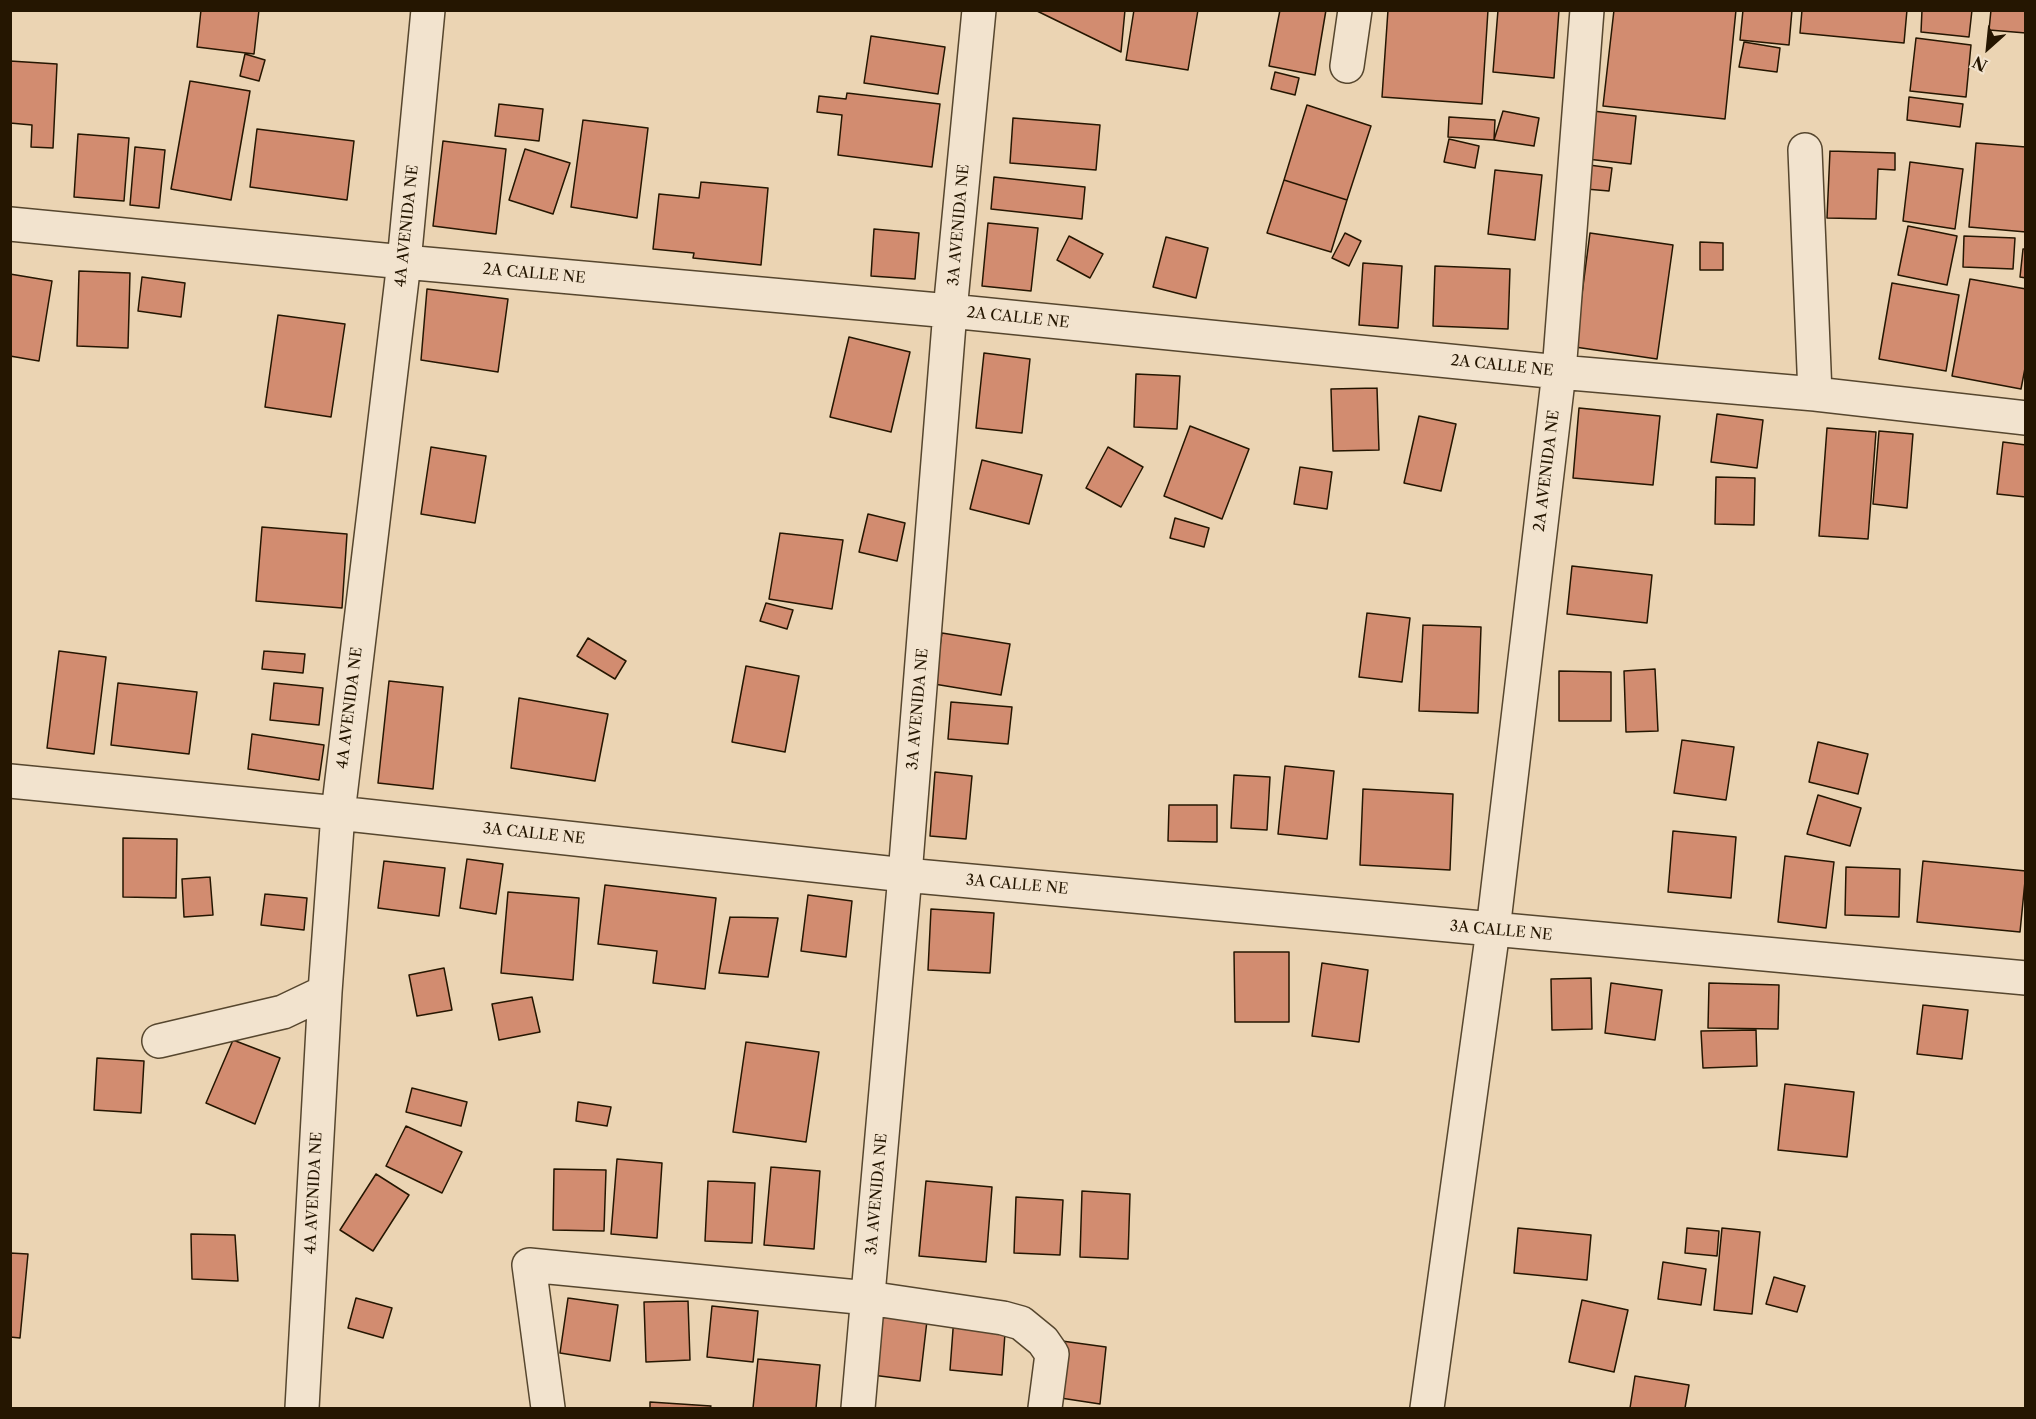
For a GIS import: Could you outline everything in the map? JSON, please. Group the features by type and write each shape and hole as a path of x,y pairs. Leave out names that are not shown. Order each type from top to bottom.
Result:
{"street":[{"name":"4A AVENIDA NE","path":"302,1408 325,992 338,813 404,262 428,10"},
{"name":"3A AVENIDA NE","path":"858,1408 905,875 950,311 979,10"},
{"path":"1347,66 1355,10"},
{"name":"2A AVENIDA NE","path":"1427,1408 1493,930 1559,372 1587,10"},
{"path":"1805,150 1815,394"},
{"name":"2A CALLE NE","path":"10,224 950,311 1559,372 1815,394 2025,418"},
{"name":"3A CALLE NE","path":"10,781 338,813 905,875 2025,978"},
{"path":"159,1041 283,1012 325,992"},
{"path":"548,1408 529,1265 868,1298 1003,1318 1022,1323 1043,1341 1052,1354 1045,1408"}],"building":[{"path":"201,10 259,10 254,54 197,47"},
{"path":"1035,10 1125,10 1121,52"},
{"path":"1134,10 1198,10 1188,70 1126,60"},
{"path":"1280,10 1326,10 1315,75 1269,66"},
{"path":"1388,10 1488,10 1482,104 1382,97"},
{"path":"1498,10 1559,10 1554,78 1493,72"},
{"path":"1614,10 1736,10 1725,119 1603,106"},
{"path":"1743,10 1792,10 1789,45 1740,40"},
{"path":"1802,10 1907,10 1904,43 1800,33"},
{"path":"1922,10 1972,10 1969,37 1921,32"},
{"path":"1991,10 2026,10 2026,33 1989,30"},
{"path":"871,36 945,47 938,94 864,83"},
{"path":"1916,38 1971,45 1966,97 1910,91"},
{"path":"1744,42 1780,48 1777,72 1739,67"},
{"path":"245,54 265,60 259,81 240,76"},
{"path":"10,61 57,64 53,148 31,147 32,125 10,123"},
{"path":"1275,72 1299,78 1295,95 1271,89"},
{"path":"190,81 250,91 231,200 171,189"},
{"path":"847,93 940,104 932,167 838,155 842,115 817,112 819,96 846,99"},
{"path":"1909,97 1963,104 1960,127 1907,120"},
{"path":"499,104 543,109 539,141 495,136"},
{"path":"1307,105 1371,126 1347,200 1284,180"},
{"path":"1503,111 1539,118 1534,146 1494,140"},
{"path":"1593,111 1636,116 1631,164 1587,159"},
{"path":"1449,117 1495,120 1494,140 1448,137"},
{"path":"1013,118 1100,125 1096,170 1010,163"},
{"path":"583,120 648,128 637,218 571,207"},
{"path":"257,129 354,141 347,200 250,187"},
{"path":"78,134 129,138 124,201 74,197"},
{"path":"1449,139 1479,146 1475,168 1444,162"},
{"path":"443,141 506,149 496,234 433,226"},
{"path":"1976,143 2026,147 2026,232 1969,227"},
{"path":"135,147 165,150 159,208 130,205"},
{"path":"525,149 570,163 553,214 509,200"},
{"path":"1830,151 1895,153 1895,170 1878,169 1876,219 1827,218"},
{"path":"1910,162 1963,169 1955,229 1903,221"},
{"path":"1589,165 1612,168 1609,191 1586,189"},
{"path":"1495,170 1542,175 1535,240 1488,234"},
{"path":"994,177 1085,187 1082,219 991,209"},
{"path":"1284,180 1347,200 1331,252 1267,233"},
{"path":"701,182 768,188 761,265 693,258 694,253 653,249 659,194 699,198"},
{"path":"988,223 1038,228 1031,291 982,286"},
{"path":"1908,226 1957,236 1947,285 1898,275"},
{"path":"874,229 919,233 915,279 871,276"},
{"path":"1345,233 1361,241 1349,266 1332,258"},
{"path":"1590,233 1673,245 1657,359 1575,347"},
{"path":"1069,236 1103,254 1090,278 1057,260"},
{"path":"1964,236 2015,238 2013,269 1963,267"},
{"path":"1166,237 1208,248 1196,298 1153,287"},
{"path":"1700,242 1723,243 1723,270 1700,270"},
{"path":"2023,249 2026,249 2026,278 2020,277"},
{"path":"1363,263 1402,266 1398,328 1359,325"},
{"path":"1435,266 1510,269 1508,329 1433,326"},
{"path":"79,271 130,273 128,348 77,346"},
{"path":"10,274 52,281 39,361 10,356"},
{"path":"142,277 185,283 181,317 138,311"},
{"path":"1970,279 2026,289 2026,363 2021,389 1952,376"},
{"path":"1892,283 1959,295 1946,371 1879,359"},
{"path":"427,289 508,299 498,372 421,360"},
{"path":"278,315 345,324 331,417 265,407"},
{"path":"849,337 910,352 891,432 830,417"},
{"path":"984,353 1030,359 1022,433 976,428"},
{"path":"1136,374 1180,376 1177,429 1134,427"},
{"path":"1377,388 1379,450 1333,451 1331,389"},
{"path":"1579,408 1660,416 1653,485 1573,478"},
{"path":"1717,414 1763,420 1757,468 1711,462"},
{"path":"1419,416 1456,424 1441,491 1404,483"},
{"path":"1190,426 1249,449 1222,519 1164,496"},
{"path":"1827,428 1876,432 1868,539 1819,536"},
{"path":"1879,431 1913,434 1907,508 1873,504"},
{"path":"2003,442 2026,445 2026,497 1997,494"},
{"path":"431,447 486,456 475,523 421,514"},
{"path":"1108,447 1143,467 1121,507 1086,488"},
{"path":"982,460 1042,475 1029,524 970,509"},
{"path":"1300,467 1332,472 1327,509 1294,504"},
{"path":"1716,477 1755,478 1754,525 1715,524"},
{"path":"868,514 905,523 897,561 859,552"},
{"path":"1175,518 1209,528 1204,547 1170,538"},
{"path":"262,527 347,534 342,608 256,601"},
{"path":"780,533 843,540 832,609 769,599"},
{"path":"1572,566 1652,575 1647,623 1567,614"},
{"path":"766,603 793,610 787,629 760,621"},
{"path":"1367,613 1410,618 1402,682 1359,677"},
{"path":"1423,625 1481,627 1478,713 1419,711"},
{"path":"942,633 1010,644 1001,695 934,684"},
{"path":"588,638 626,661 615,679 577,656"},
{"path":"59,651 106,657 94,754 47,748"},
{"path":"264,651 305,654 303,673 262,669"},
{"path":"746,666 799,676 785,752 732,742"},
{"path":"1655,669 1658,731 1626,732 1624,671"},
{"path":"1559,671 1611,672 1611,721 1559,721"},
{"path":"389,681 443,687 433,789 378,783"},
{"path":"118,683 197,692 189,754 111,745"},
{"path":"274,683 323,688 319,725 270,720"},
{"path":"519,698 608,714 595,781 511,768"},
{"path":"951,702 1012,707 1008,744 948,739"},
{"path":"252,734 324,745 319,780 248,769"},
{"path":"1682,740 1734,747 1726,800 1674,793"},
{"path":"1818,742 1868,754 1858,794 1809,782"},
{"path":"1285,766 1334,771 1327,839 1278,834"},
{"path":"935,772 972,776 966,839 930,836"},
{"path":"1234,775 1270,777 1267,830 1231,828"},
{"path":"1363,789 1453,794 1450,870 1360,865"},
{"path":"1818,795 1861,808 1850,846 1807,834"},
{"path":"1169,805 1217,805 1217,842 1168,841"},
{"path":"1673,831 1736,837 1731,898 1668,892"},
{"path":"123,838 177,839 176,898 123,897"},
{"path":"1785,856 1834,862 1826,928 1778,922"},
{"path":"467,859 503,864 496,914 460,908"},
{"path":"384,861 445,868 439,916 378,908"},
{"path":"1923,861 2026,871 2020,932 1917,922"},
{"path":"1846,867 1900,869 1899,917 1845,915"},
{"path":"210,877 213,915 184,917 182,879"},
{"path":"605,885 716,898 705,989 653,983 657,951 598,944"},
{"path":"508,892 579,898 573,980 501,973"},
{"path":"265,894 307,898 304,930 261,925"},
{"path":"808,895 852,901 846,957 801,951"},
{"path":"931,909 994,913 990,973 928,970"},
{"path":"730,917 778,918 768,977 719,973"},
{"path":"1234,952 1289,952 1289,1022 1235,1022"},
{"path":"1322,963 1368,970 1359,1042 1312,1036"},
{"path":"444,968 452,1010 417,1016 409,975"},
{"path":"1591,978 1592,1029 1552,1030 1551,979"},
{"path":"1611,983 1662,990 1655,1040 1605,1033"},
{"path":"1709,983 1779,985 1778,1029 1708,1028"},
{"path":"532,997 540,1032 499,1040 492,1004"},
{"path":"1923,1005 1968,1010 1962,1059 1917,1054"},
{"path":"1756,1030 1757,1066 1703,1068 1701,1031"},
{"path":"233,1040 280,1058 255,1124 206,1103"},
{"path":"746,1042 819,1052 806,1142 733,1132"},
{"path":"97,1058 144,1061 141,1113 94,1110"},
{"path":"1785,1084 1854,1092 1847,1157 1778,1150"},
{"path":"412,1088 467,1102 461,1126 406,1112"},
{"path":"578,1102 611,1107 607,1126 576,1121"},
{"path":"406,1126 462,1152 442,1193 386,1166"},
{"path":"617,1159 662,1163 657,1238 611,1234"},
{"path":"771,1167 820,1171 814,1249 764,1245"},
{"path":"554,1169 606,1170 604,1231 553,1230"},
{"path":"376,1174 409,1195 373,1251 340,1230"},
{"path":"708,1181 755,1183 752,1243 705,1241"},
{"path":"926,1181 992,1187 986,1262 919,1256"},
{"path":"1082,1191 1130,1194 1128,1259 1080,1257"},
{"path":"1016,1197 1063,1200 1060,1255 1014,1253"},
{"path":"1518,1228 1591,1235 1587,1280 1514,1273"},
{"path":"1687,1228 1719,1231 1717,1256 1685,1253"},
{"path":"1722,1228 1760,1232 1752,1314 1714,1310"},
{"path":"191,1234 235,1235 238,1281 192,1279"},
{"path":"10,1253 28,1254 20,1338 10,1337"},
{"path":"1663,1262 1706,1269 1701,1305 1658,1299"},
{"path":"1774,1277 1805,1286 1797,1312 1766,1304"},
{"path":"356,1298 392,1308 383,1338 348,1328"},
{"path":"568,1298 618,1305 610,1361 560,1353"},
{"path":"1582,1300 1628,1310 1614,1372 1569,1362"},
{"path":"688,1301 690,1360 646,1362 644,1302"},
{"path":"872,1305 928,1312 920,1381 864,1374"},
{"path":"712,1306 758,1311 753,1362 707,1357"},
{"path":"954,1316 1006,1319 1002,1375 950,1370"},
{"path":"1062,1341 1106,1347 1100,1404 1054,1397"},
{"path":"758,1359 820,1365 816,1408 753,1408"},
{"path":"1635,1376 1689,1385 1685,1408 1630,1408"},
{"path":"650,1402 711,1406 710,1408 650,1408"}]}
